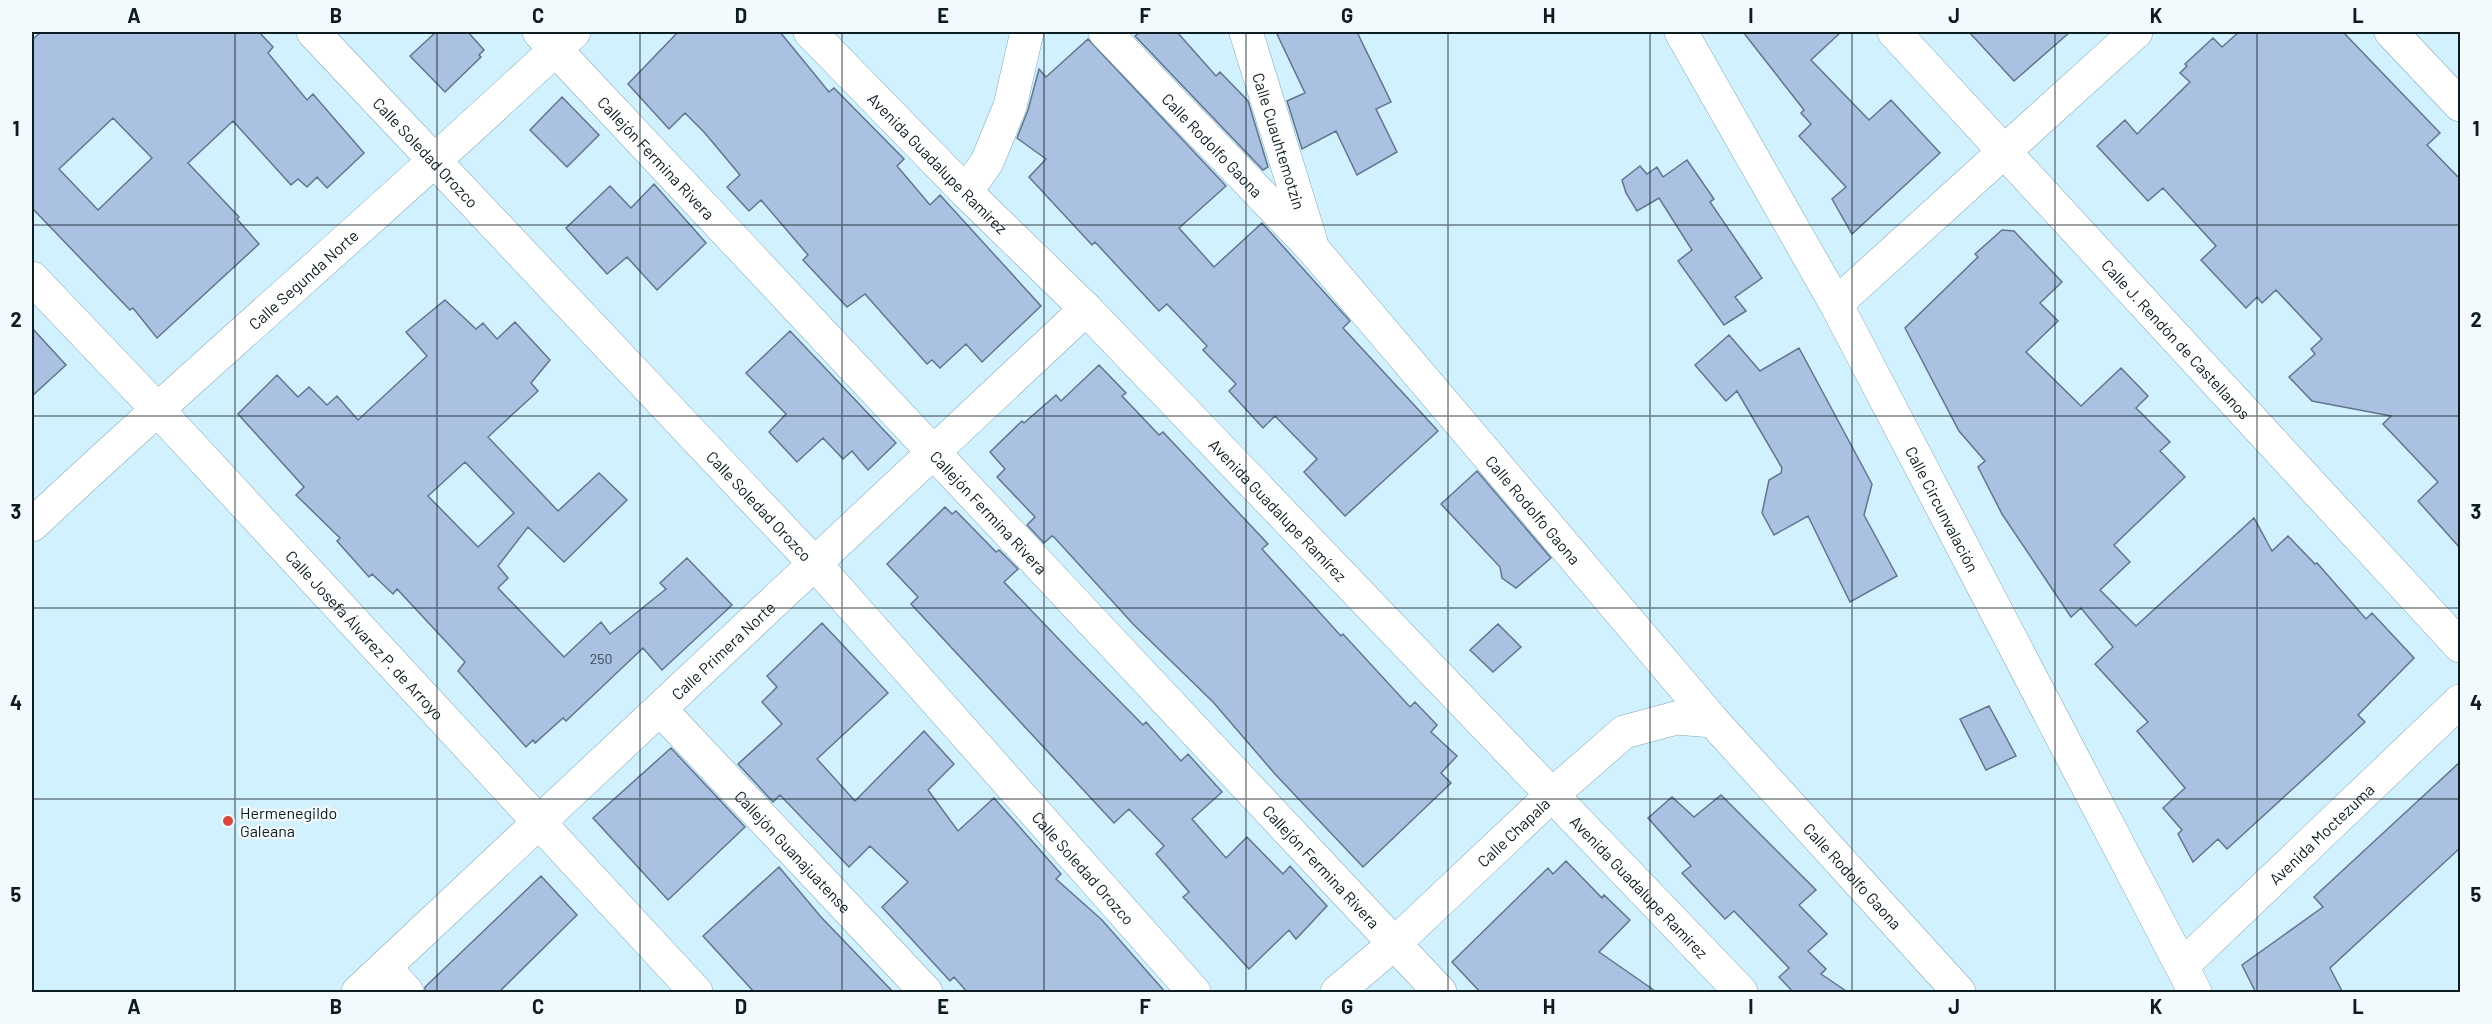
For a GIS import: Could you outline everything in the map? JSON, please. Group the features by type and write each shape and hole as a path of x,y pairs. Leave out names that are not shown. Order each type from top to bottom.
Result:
{"street":[{"name":"Calle Soledad Orozco","path":"313,32 816,565 1194,993"},
{"name":"Avenida Guadalupe Ramírez","path":"810,32 966,192 1086,309 1553,794 1741,993"},
{"path":"966,192 987,162 1010,106 1028,32"},
{"name":"Calle Rodolfo Gaona","path":"1105,32 1313,249 1713,721 1959,993"},
{"name":"Calle Cuauhtemotzin","path":"1246,32 1313,249"},
{"name":"Calle Circunvalación","path":"1681,32 1836,304 2188,979"},
{"name":"Calle J. Rendón de Castellanos","path":"1893,32 2460,646"},
{"path":"1836,304 2136,32"},
{"path":"2391,32 2460,105"},
{"name":"Calle Segunda Norte","path":"32,525 156,408 435,160 556,37"},
{"name":"Callejón Fermina Rivera","path":"556,37 934,454 1440,993"},
{"name":"Calle Josefa Álvarez P. de Arroyo","path":"32,278 156,408 696,993"},
{"name":"Calle Primera Norte","path":"358,993 1086,309"},
{"name":"Avenida Moctezuma","path":"2188,979 2460,701"},
{"name":"Callejón Guanajuatense","path":"660,709 926,993"},
{"name":"Calle Chapala","path":"1337,993 1395,944 1553,794 1624,732 1676,718 1713,721"},
{"path":"385,968 407,993"}],"building":[{"path":"41,32 259,32 273,47 268,53 307,100 313,94 364,153 327,188 317,177 307,187 298,179 291,185 233,121 188,163 239,217 237,219 259,244 157,338 133,308 130,310 32,208 32,40","holes":["113,118 152,158 98,210 59,169"]},
{"path":"436,32 468,32 484,50 479,55 481,57 445,92 410,56"},
{"path":"678,32 780,32 829,92 834,88 904,159 897,166 930,205 940,195 1041,306 982,362 966,344 940,368 932,360 927,364 865,294 847,307 803,260 808,255 761,200 749,211 727,187 740,175 704,132 685,113 669,129 628,84"},
{"path":"1140,32 1177,32 1216,76 1220,72 1248,101 1268,167 1263,170 1135,36"},
{"path":"1276,32 1357,32 1391,102 1376,109 1397,152 1357,175 1336,131 1302,149 1287,101 1305,93"},
{"path":"1743,32 1841,32 1811,60 1869,120 1891,100 1940,153 1852,234 1832,199 1846,187 1799,136 1811,124 1801,113 1804,110"},
{"path":"1969,32 2070,32 2014,81"},
{"path":"2239,32 2343,32 2440,133 2427,145 2460,179 2460,548 2418,501 2438,482 2383,424 2391,416 2312,401 2289,377 2315,354 2311,349 2322,339 2276,290 2262,303 2257,297 2246,308 2201,260 2216,246 2163,188 2148,201 2097,146 2125,120 2137,134 2190,82 2180,73 2187,66 2185,64 2213,38 2222,47"},
{"path":"1088,39 1226,186 1179,228 1214,267 1262,223 1350,321 1343,328 1438,431 1345,516 1304,472 1317,459 1275,416 1263,428 1229,391 1236,384 1203,350 1207,346 1167,304 1159,311 1095,242 1092,245 1029,177 1046,159 1017,138 1028,110 1039,69 1046,77"},
{"path":"562,97 599,135 567,167 530,130"},
{"path":"1687,160 1714,199 1710,202 1762,278 1735,297 1746,311 1724,325 1678,261 1692,250 1659,198 1637,211 1626,193 1622,180 1640,166 1647,174 1657,167 1663,177"},
{"path":"654,184 706,243 657,290 627,257 607,274 566,228 610,186 631,208"},
{"path":"2002,230 2014,231 2062,282 2040,303 2058,321 2026,352 2081,406 2121,368 2148,396 2136,408 2170,442 2160,451 2185,477 2114,545 2130,562 2100,590 2136,626 2254,518 2272,551 2288,536 2315,564 2317,563 2366,619 2372,613 2414,658 2358,715 2365,722 2321,763 2227,849 2218,839 2193,862 2178,834 2182,830 2163,808 2185,788 2137,731 2148,722 2095,664 2113,647 2081,608 2071,617 2002,514 1978,467 1985,461 1959,431 1905,328 1978,257 1975,254"},
{"path":"445,300 476,329 483,323 497,339 515,322 550,360 531,383 538,391 488,437 558,511 599,473 627,500 564,562 528,527 498,566 508,578 498,588 564,657 601,622 610,634 666,589 660,583 687,558 732,605 662,670 643,648 566,721 563,718 535,743 533,740 526,747 458,671 465,662 397,589 393,594 372,574 369,577 337,541 340,538 296,495 304,487 238,414 277,375 298,397 309,387 327,405 337,396 358,420 427,356 406,332","holes":["465,462 514,513 478,547 428,496"]},
{"path":"32,328 66,365 32,396"},
{"path":"790,331 896,443 868,470 852,451 843,459 823,438 797,462 769,432 786,414 746,373"},
{"path":"1729,335 1760,371 1799,348 1872,484 1864,515 1897,576 1850,602 1808,516 1774,535 1762,513 1769,480 1781,473 1782,468 1737,391 1726,401 1695,365"},
{"path":"1099,365 1126,393 1122,396 1159,435 1163,432 1268,544 1262,549 1341,636 1343,634 1410,707 1415,702 1437,725 1431,732 1457,756 1441,773 1451,783 1363,867 1275,774 1213,702 1133,624 1054,537 1052,536 1044,543 1027,525 1035,517 997,477 1005,469 990,452 1022,421 1024,423 1056,395 1061,401"},
{"path":"1477,471 1551,558 1516,588 1502,578 1500,567 1441,504"},
{"path":"945,507 952,514 956,511 996,552 999,550 1018,569 1004,582 1074,655 1143,725 1146,722 1181,761 1188,754 1222,792 1192,819 1226,858 1247,837 1283,874 1290,866 1327,906 1296,939 1289,930 1249,969 1183,897 1189,892 1156,854 1164,846 1129,809 1114,823 911,604 918,597 887,564"},
{"path":"822,623 888,693 817,759 855,801 924,731 954,764 928,790 958,831 994,798 1061,874 1056,879 1102,920 1166,993 968,993 954,977 950,981 882,907 908,882 870,846 849,867 780,795 773,802 738,764 782,724 762,702 777,687 767,676"},
{"path":"1498,624 1521,647 1493,672 1470,650"},
{"path":"1989,706 2016,756 1986,770 1960,719"},
{"path":"671,748 745,827 668,900 593,818"},
{"path":"2460,762 2460,848 2330,968 2343,993 2256,993 2242,965 2323,907 2314,897"},
{"path":"1721,795 1816,890 1799,905 1827,934 1808,951 1826,969 1821,974 1849,993 1794,993 1779,977 1789,968 1734,911 1725,919 1682,873 1691,866 1648,818 1672,797 1694,817"},
{"path":"1566,861 1602,898 1604,895 1630,920 1599,952 1658,993 1481,993 1452,962 1548,868 1553,874"},
{"path":"779,867 821,917 894,993 755,993 703,936"},
{"path":"541,876 577,915 498,993 425,993 425,987"}],"place":[{"name":"Hermenegildo Galeana","path":"228,821"}]}
